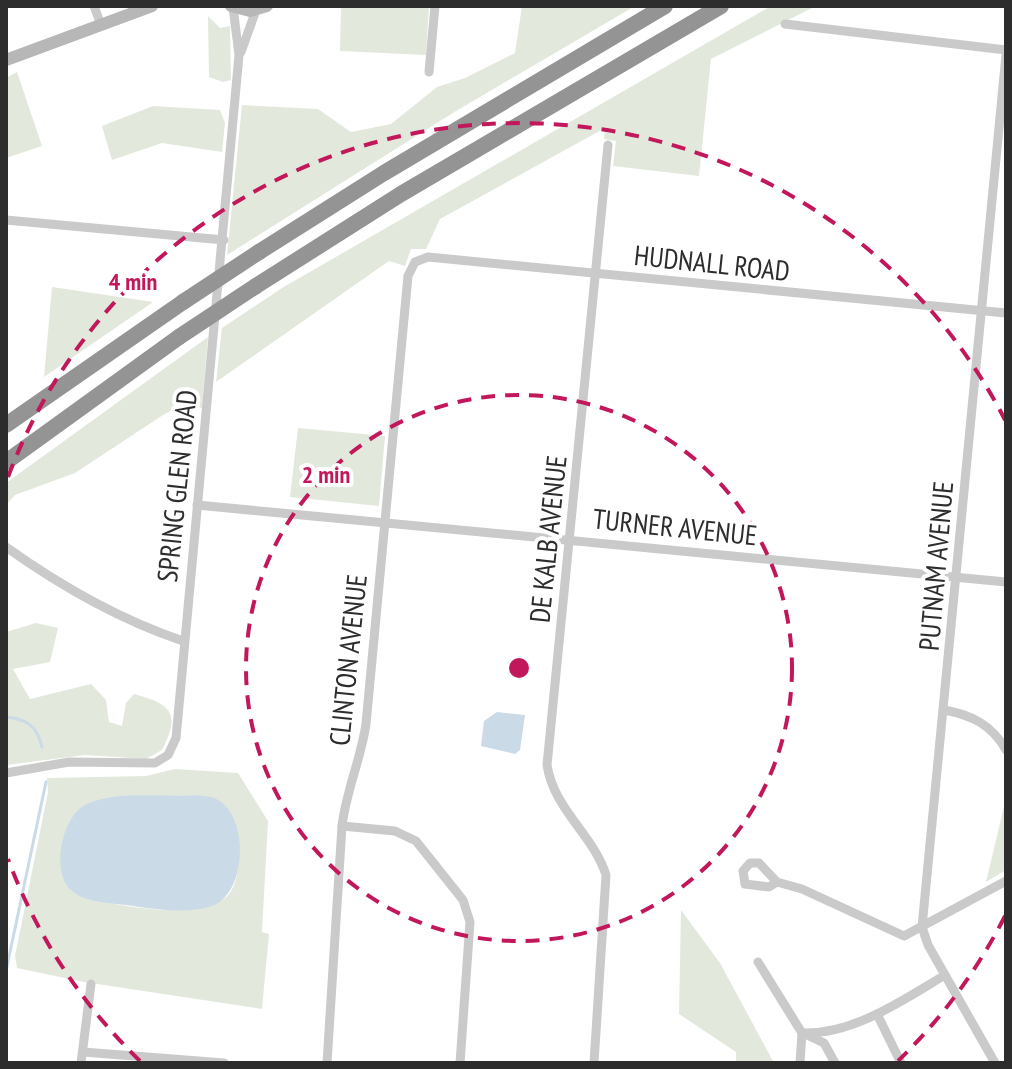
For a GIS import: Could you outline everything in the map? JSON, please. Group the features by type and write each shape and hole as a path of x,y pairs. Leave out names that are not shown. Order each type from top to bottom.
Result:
{"highway":[{"path":"6,425 183,302 394,166 665,6"},
{"path":"6,462 179,337 256,286 389,202 721,6"}],"main road":[{"path":"6,60 152,6"},
{"path":"232,7 262,8"}],"street":[{"path":"94,6 101,25"},
{"path":"429,72 435,6"},
{"name":"SPRING GLEN ROAD","path":"6,773 69,762 155,763 168,755 176,738 239,55 232,7"},
{"name":"SPRING GLEN ROAD","path":"239,55 262,8"},
{"path":"785,24 1006,53"},
{"name":"PUTNAM AVENUE","path":"922,927 1006,53"},
{"name":"DE KALB AVENUE","path":"594,1063 608,891 606,875 593,848 557,799 547,765 608,145"},
{"path":"6,220 224,240"},
{"name":"HUDNALL ROAD","path":"415,262 428,257 1006,313"},
{"name":"CLINTON AVENUE","path":"327,1063 342,826 366,724 408,276 415,262"},
{"name":"TURNER AVENUE","path":"197,505 1006,582"},
{"path":"6,547 49,578 106,611 183,641"},
{"path":"944,710 981,722 996,735 1006,750"},
{"path":"342,826 406,834 416,841 463,900 470,922 460,1063"},
{"path":"777,882 802,889 904,936 1006,881"},
{"path":"922,927 945,975 995,1063"},
{"path":"758,962 802,1033 824,1043 833,1062"},
{"path":"802,1033 825,1031 877,1014 945,975"},
{"path":"81,1063 91,984"},
{"path":"877,1014 901,1063"},
{"path":"800,1063 802,1033"},
{"path":"83,1052 224,1063"}],"shaded area":[{"path":"341,6 429,6 426,55 340,51"},
{"path":"522,6 635,6 456,111 227,255 242,105 318,109 351,132 391,124 437,87 465,78 515,53"},
{"path":"771,6 816,6 711,59 699,176 613,166 616,141 604,139 605,128 440,219 426,249 411,249 405,266 389,261 216,382 222,328 282,288"},
{"path":"208,16 220,28 230,26 231,80 223,82 209,77"},
{"path":"17,72 42,146 6,158 6,78"},
{"path":"153,106 220,110 225,123 222,152 162,143 112,160 102,126"},
{"path":"52,287 153,302 44,377"},
{"path":"208,337 202,408 182,405 75,473 15,495 6,505 6,483"},
{"path":"298,428 385,436 379,506 290,497"},
{"path":"36,623 58,628 50,662 13,669 30,699 91,684 106,700 109,722 122,726 126,703 134,694 146,698 164,706 171,718 171,727 162,750 146,759 85,755 6,765 6,632"},
{"path":"175,769 238,773 268,821 262,932 269,934 262,1009 84,982 17,968 15,956 48,792 47,778 146,776","holes":["196,795 239,840 235,882 229,894 218,903 202,908 163,910 90,900 170,797"]},
{"path":"1006,798 1006,870 986,882"},
{"path":"681,910 720,963 774,1063 736,1063 736,1052 679,1014"}],"water":[{"path":"497,712 525,715 520,750 515,754 481,746 484,721"},
{"path":"196,795 214,798 226,806 239,835 238,870 233,886 224,898 200,909 164,910 92,900 70,889 64,880 60,857 66,831 78,810 112,797"}],"waterway":[{"path":"6,717 30,725 42,747"},
{"path":"6,971 46,782"}]}
